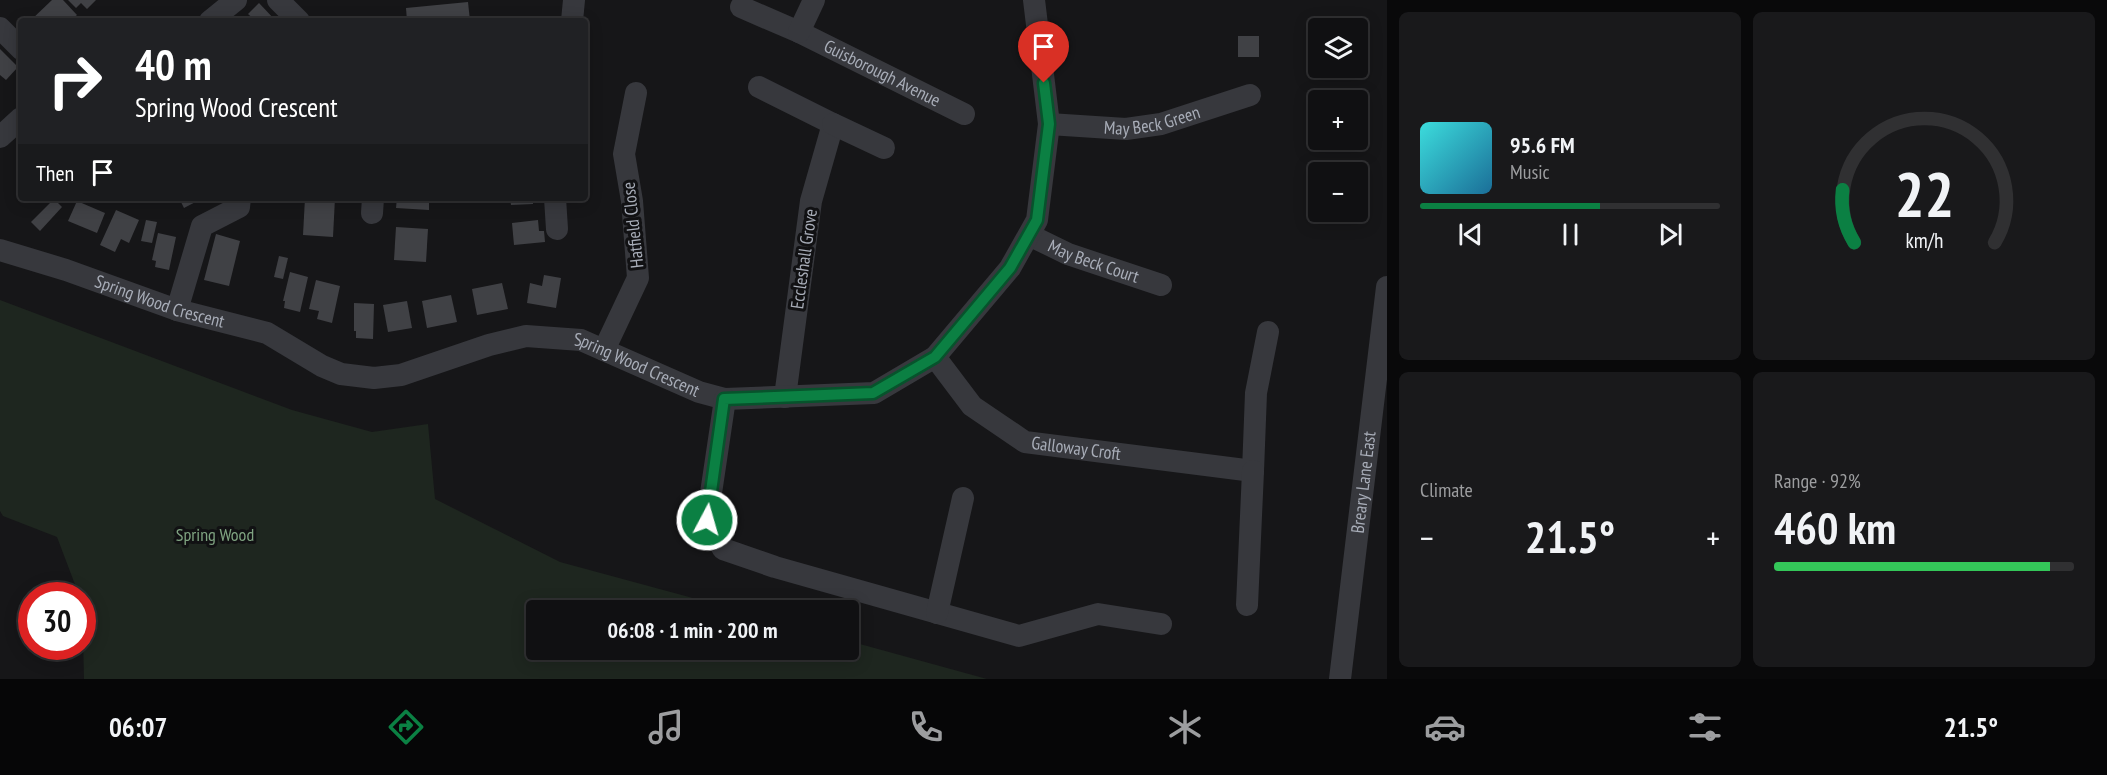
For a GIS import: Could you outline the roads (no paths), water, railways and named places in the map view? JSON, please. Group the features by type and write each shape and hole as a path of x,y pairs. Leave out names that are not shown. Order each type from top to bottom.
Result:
{"street":[{"path":"214,18 236,0"},
{"path":"278,0 296,18"},
{"path":"572,18 574,0"},
{"path":"799,32 814,0"},
{"name":"Spring Wood Crescent","path":"0,250 66,270 177,310 267,333 322,366 341,374 374,378 400,375 443,363 489,345 526,336 581,340 699,392 724,399 873,393 935,357 1010,268 1037,220 1049,124 1034,0"},
{"name":"Guisborough Avenue","path":"741,7 799,32 964,114"},
{"path":"0,28 18,45"},
{"path":"759,87 884,148"},
{"name":"Hatfield Close","path":"604,350 638,278 632,201 624,154 636,93"},
{"name":"May Beck Green","path":"1049,124 1126,129 1161,124 1250,95"},
{"path":"0,137 18,121"},
{"name":"Eccleshall Grove","path":"785,397 812,201 833,124"},
{"path":"177,310 202,226 239,207 240,201"},
{"path":"555,201 557,230"},
{"name":"May Beck Court","path":"1029,235 1068,254 1161,285"},
{"name":"Breary Lane East","path":"1340,679 1387,287"},
{"path":"1247,605 1256,393 1268,332"},
{"name":"Galloway Croft","path":"935,357 972,406 1025,442 1253,471"},
{"path":"724,399 707,520 723,549 776,567 1019,636 1098,614 1161,624"},
{"path":"938,613 963,498"}],"park label":[{"name":"Spring Wood","path":"215,535"}]}
